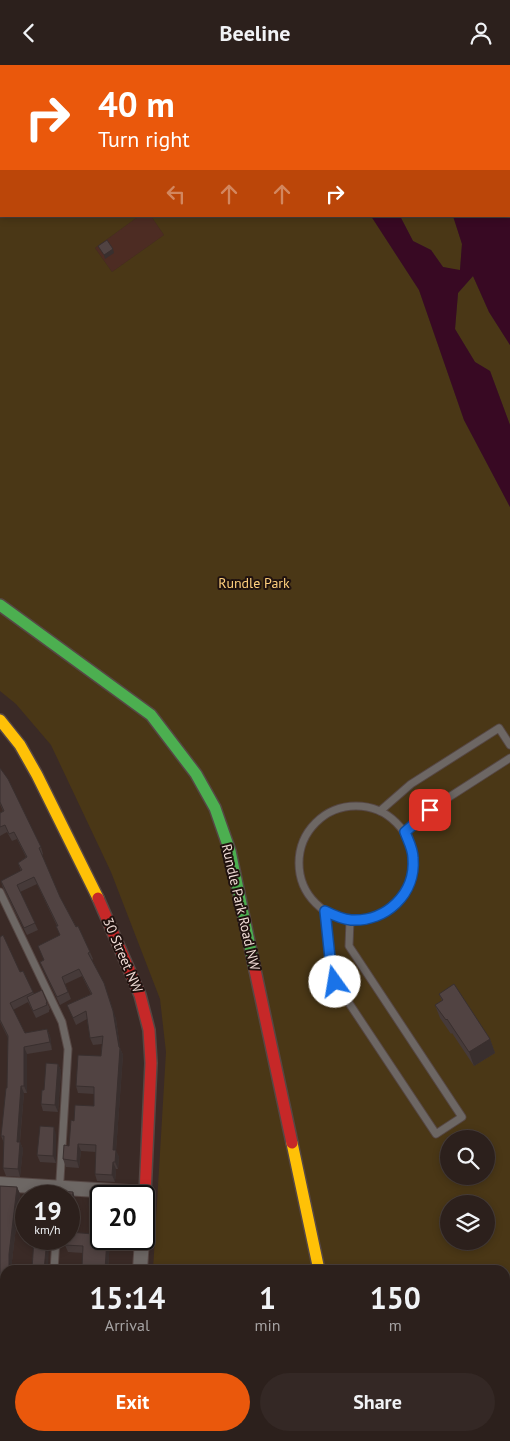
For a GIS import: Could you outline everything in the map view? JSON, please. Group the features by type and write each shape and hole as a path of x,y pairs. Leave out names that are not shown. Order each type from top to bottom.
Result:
{"street":[{"name":"Rundle Park Road NW","path":"0,605 151,715 196,774 215,808 230,851 318,1265"},
{"name":"30 Street NW","path":"0,720 20,745 37,775 92,885 140,995 148,1030 152,1063 145,1185"},
{"path":"0,1184 15,1186"},
{"path":"140,1265 141,1250"}],"lane":[{"path":"380,811 411,784 500,728 510,745"},
{"path":"405,832 430,810 510,758"},
{"path":"359,806 380,811 391,817 405,832 413,855 413,875 405,893 390,909 364,920 350,920 325,911 310,897 299,870 300,854 307,834 326,815 340,808 359,806"},
{"path":"0,892 62,1022 68,1049 60,1185"},
{"path":"325,911 330,958 335,982 436,1134 462,1117 349,946 350,920"},
{"path":"54,1265 55,1250"}],"shaded area":[{"path":"138,217 152,217 164,235 112,272 95,248"},
{"path":"372,217 401,217 413,241 431,250 443,267 460,270 462,244 453,217 510,217 510,345 489,312 473,276 458,293 455,329 475,362 490,371 510,425 510,507 464,420 419,290"}],"green space":[{"name":"Rundle Park","path":"0,217 138,217 95,248 112,272 164,235 152,217 372,217 419,290 464,420 510,507 510,1265 153,1265 166,1052 160,999 111,872 51,745 16,704 0,691"},
{"path":"401,217 453,217 462,244 460,271 443,267 431,250 413,241"},
{"path":"473,276 489,312 510,345 510,425 490,371 475,362 455,329 458,293"}],"building":[{"path":"107,240 113,249 104,255 98,246"},
{"path":"0,768 8,779 41,847 39,848 60,897 76,927 78,926 90,952 88,953 104,983 113,1011 120,1048 113,1150 116,1150 112,1175 95,1174 96,1145 78,1144 77,1161 63,1159 64,1145 69,1146 71,1120 74,1121 75,1105 94,1106 94,1087 76,1086 78,1055 101,1056 103,1036 90,1038 86,1011 73,1018 67,1005 92,994 79,969 62,977 68,992 57,997 40,962 44,960 38,946 60,935 56,926 58,926 34,877 17,885 35,923 24,928 1,881 22,870 18,863 27,857 14,832 9,834 5,825 0,827 0,813 4,811 0,802"},
{"path":"3,935 20,972 23,971 33,992 10,1003 25,1033 47,1029 50,1042 24,1047 24,1086 21,1086 17,1142 20,1142 18,1169 3,1168 4,1136 1,1136 7,1088 8,1036 0,1020 0,937"},
{"path":"454,984 490,1039 469,1052 447,1019 435,1005 443,1000 439,994"},
{"path":"42,990 47,1005 33,1011 27,997"},
{"path":"46,1063 58,1064 55,1105 41,1104"},
{"path":"40,1126 54,1127 53,1156 37,1155"},
{"path":"0,1186 15,1187 9,1265 0,1265"},
{"path":"80,1233 90,1234 90,1250 106,1250 105,1265 82,1265 83,1246 80,1246"},
{"path":"33,1250 46,1250 44,1265 32,1265"}],"traffic: fast":[{"path":"0,605 151,715 196,774 215,808 230,851 255,970"}],"traffic: slow":[{"path":"0,720 20,745 37,775 98,898"},
{"path":"292,1143 318,1265"}],"traffic: jam":[{"path":"98,898 140,995 149,1030 151,1063 145,1185"},
{"path":"255,970 292,1143"}],"route":[{"path":"335,982 330,958 325,911 341,918 364,920 390,909 399,901 409,886 414,865 413,855 405,832 430,810"}]}
